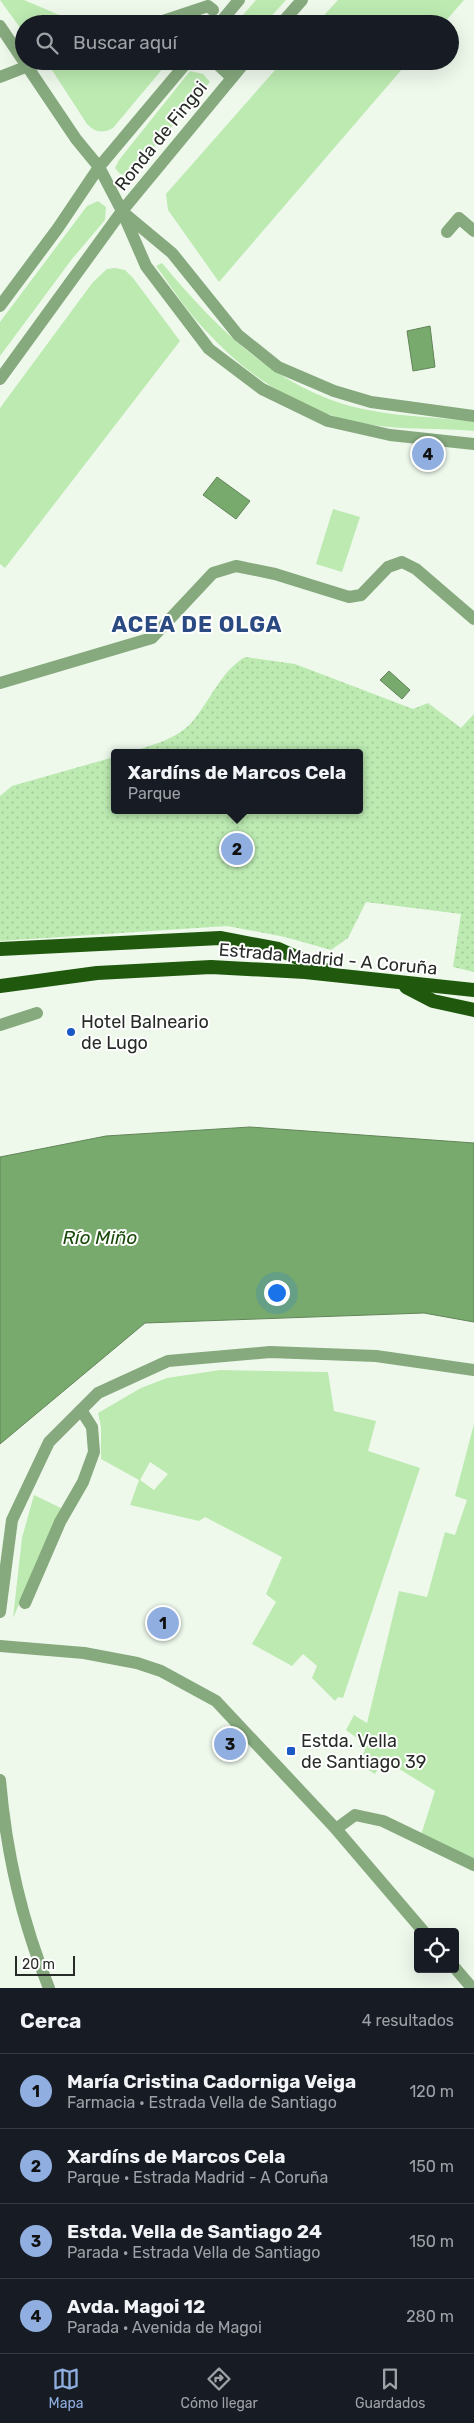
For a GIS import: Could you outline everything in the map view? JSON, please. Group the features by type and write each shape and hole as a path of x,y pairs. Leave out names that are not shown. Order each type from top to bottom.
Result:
{"highway":[{"path":"0,949 220,938 278,949 335,975"},
{"name":"Estrada Madrid - A Coruña","path":"0,986 97,973 211,967 335,975 474,990"},
{"path":"399,983 433,1000 474,1010"}],"street":[{"path":"226,15 239,0"},
{"path":"288,15 302,0"},
{"path":"181,15 208,6 213,10"},
{"path":"0,26 15,50"},
{"path":"0,77 18,70"},
{"path":"0,306 58,228 99,168 76,139 28,70"},
{"name":"Ronda de Fingoi","path":"181,70 99,168 122,211 238,70"},
{"name":"Ronda de Fingoi","path":"224,70 231,77"},
{"path":"0,378 122,211"},
{"path":"122,211 172,253 238,335 278,367 334,391 371,402 474,416"},
{"path":"122,211 146,266 190,327 209,349 262,389 328,421 390,435 474,444"},
{"path":"447,232 458,218 474,231"},
{"path":"0,683 152,638 214,573 236,566 275,574 349,597 361,595 388,566 402,562 416,569 474,618"},
{"path":"0,1026 36,1013"},
{"path":"0,1612 12,1520 49,1442 98,1393 168,1361 280,1352 376,1356 474,1370"},
{"path":"25,1603 60,1522 83,1482 94,1452 92,1427 81,1410"},
{"path":"0,1646 84,1653 138,1663 186,1683 216,1701 336,1829 421,1928"},
{"path":"0,1780 3,1821 20,1899 33,1950 49,1988"},
{"path":"336,1829 355,1815 383,1820 474,1865"},
{"path":"459,1973 472,1988"}],"shaded area":[{"path":"0,0 24,0 59,15 15,15 15,21"},
{"path":"256,0 286,0 272,15 243,15"},
{"path":"338,0 464,0 451,15 324,15"},
{"path":"52,70 161,70 113,128 102,131 93,129 87,124"},
{"path":"275,70 401,70 219,282 168,210 166,194"},
{"path":"190,71 203,74 210,82 132,173 127,177 119,173 115,168 119,160"},
{"path":"98,201 106,207 105,220 72,259 0,356 0,322 87,206"},
{"path":"162,263 183,288 228,334 253,355 306,389 336,402 368,410 474,422 474,431 372,425 325,413 282,393 242,365 200,325 156,266"},
{"path":"107,269 125,270 133,278 180,341 5,568 0,564 0,408 93,282"},
{"path":"333,509 360,517 342,572 316,564"},
{"path":"245,657 295,664 413,709 428,703 461,728 474,714 474,972 453,967 461,914 366,902 348,938 331,950 285,937 227,926 0,941 0,796 12,786 111,758 111,814 363,814 363,749 140,749 162,742 186,728 198,714 222,678"},
{"path":"220,1370 328,1372 334,1411 376,1421 368,1451 420,1468 343,1698 338,1697 335,1701 312,1678 317,1666 303,1654 292,1666 252,1644 276,1602 266,1594 282,1557 205,1517 199,1521 130,1505 139,1480 101,1459 101,1427 98,1413 141,1388 167,1378","holes":["150,1462 168,1474 154,1490 140,1480"]},
{"path":"474,1424 474,1859 421,1835 435,1791 383,1759 375,1774 358,1764 365,1750 359,1747 361,1741 346,1730 354,1715 367,1723 399,1591 427,1597 445,1532 455,1535 467,1500 455,1496"},
{"path":"34,1495 61,1508 13,1618 22,1538"}],"water":[{"path":"430,326 435,367 413,371 407,331"},
{"path":"217,477 250,501 236,519 203,495"},
{"path":"389,671 410,690 402,699 380,680"},
{"name":"Río Miño","path":"250,1127 474,1143 474,1322 424,1313 145,1323 0,1444 0,1157 106,1136"}],"place":[{"name":"Avda. Magoi 12","path":"428,454"},
{"name":"Xardíns de Marcos Cela","path":"237,849"},
{"name":"Hotel Balneario de Lugo","path":"71,1032"},
{"name":"María Cristina Cadorniga Veiga","path":"163,1623"},
{"name":"Estda. Vella de Santiago 24","path":"230,1744"},
{"name":"Estda. Vella de Santiago 39","path":"291,1751"}],"district":[{"name":"ACEA DE OLGA","path":"197,624"}]}
